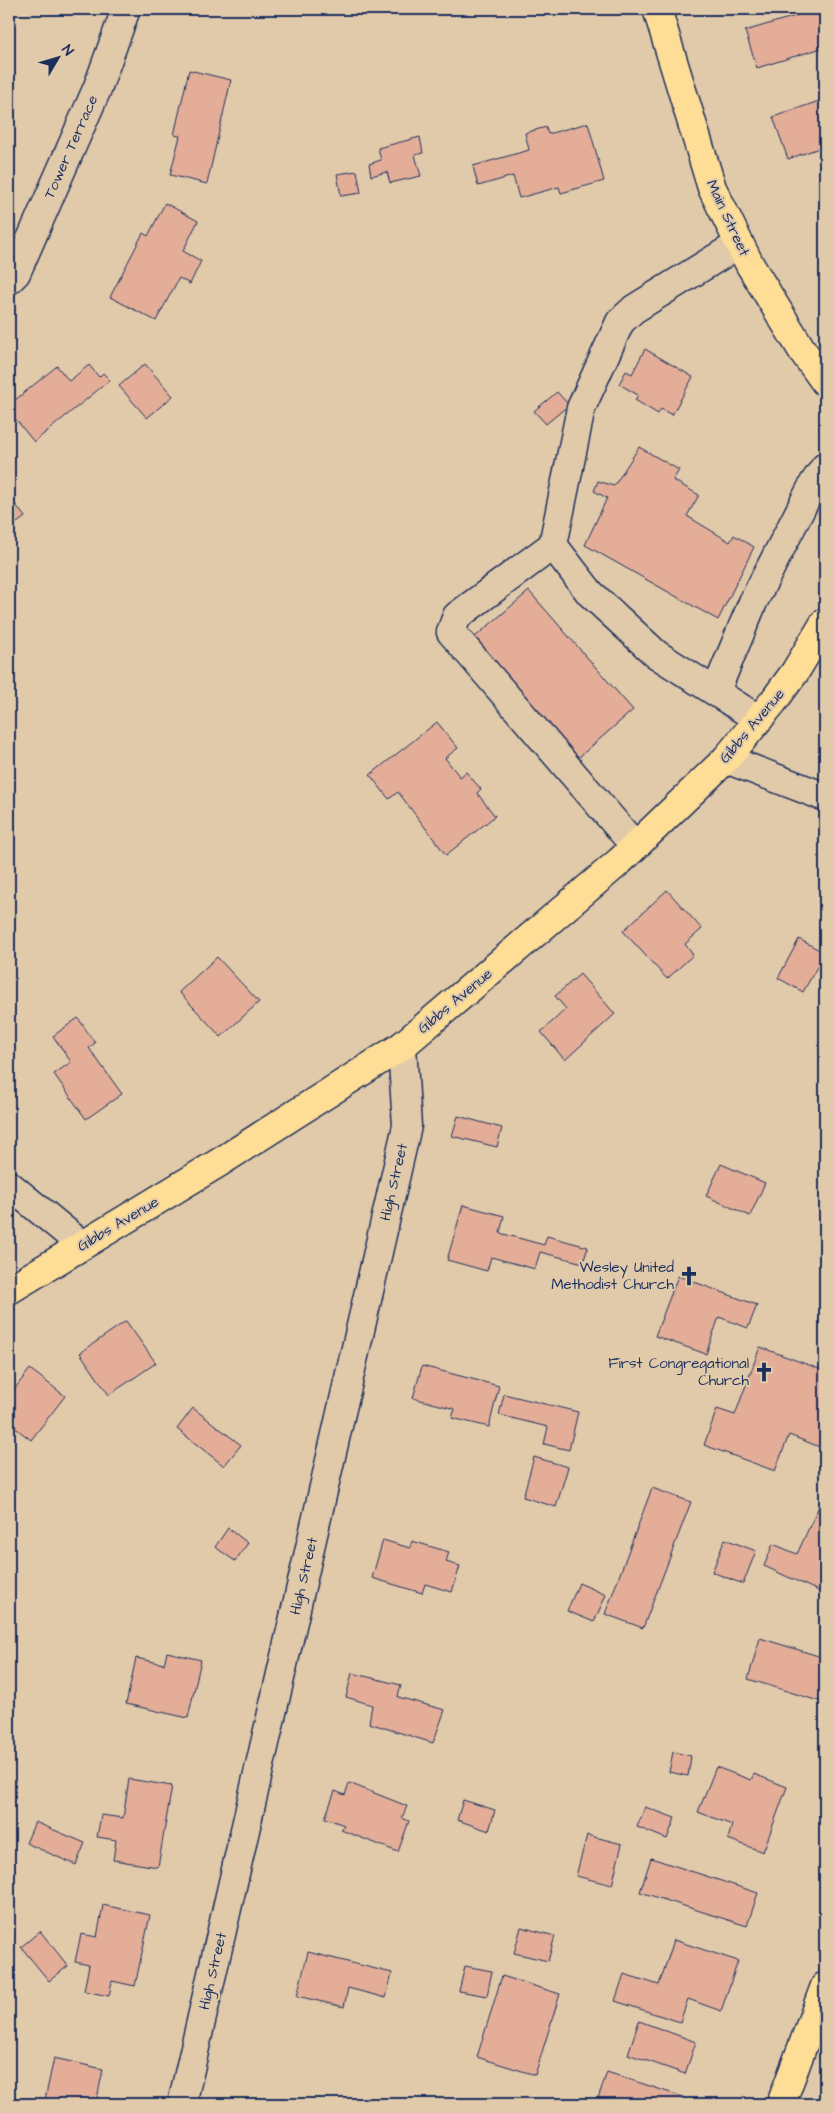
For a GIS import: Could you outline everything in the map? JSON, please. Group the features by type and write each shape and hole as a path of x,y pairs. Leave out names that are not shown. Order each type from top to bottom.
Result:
{"main road":[{"name":"Main Street","path":"657,9 712,188 750,265 802,350 825,382"},
{"name":"Gibbs Avenue","path":"9,1290 220,1162 402,1046 635,846 726,759 795,672 825,622"},
{"path":"781,2104 825,1986"}],"street":[{"name":"Tower Terrace","path":"9,280 16,273 97,89 126,9"},
{"path":"635,846 451,632 457,616 553,546 581,408 620,322 634,309 739,244"},
{"path":"716,691 753,602 814,483 825,467"},
{"path":"553,546 590,593 656,654 758,719"},
{"path":"726,759 825,796"},
{"name":"High Street","path":"182,2104 407,1126 402,1046"},
{"path":"9,1185 82,1246"}],"building":[{"path":"819,9 825,9 825,47 757,68 745,31"},
{"path":"189,70 231,80 207,184 170,175 180,136 174,135"},
{"path":"825,99 825,146 788,159 773,117"},
{"path":"588,123 604,181 561,193 559,187 519,198 513,176 478,186 473,166 529,150 525,133 546,127 548,134"},
{"path":"420,137 423,153 415,155 421,176 390,183 387,172 371,176 369,164 381,160 378,148"},
{"path":"357,171 361,193 341,196 337,174"},
{"path":"165,203 198,221 183,251 201,261 190,284 179,278 156,321 110,297 143,233 148,236"},
{"path":"645,349 693,377 672,415 661,409 658,414 635,400 638,395 619,384 626,371 632,374"},
{"path":"145,364 173,396 147,418 119,386"},
{"path":"89,365 99,377 103,373 110,380 34,442 9,411 9,405 57,366 69,381"},
{"path":"557,392 569,405 546,424 534,411"},
{"path":"639,447 679,470 673,480 699,495 687,516 730,542 734,535 754,547 718,620 585,545 607,498 594,491 598,481 614,486"},
{"path":"9,496 25,517 9,529"},
{"path":"529,591 633,710 578,758 475,637"},
{"path":"437,722 458,748 445,758 460,777 466,772 481,789 477,793 495,816 446,855 398,792 389,799 370,775"},
{"path":"667,890 702,929 685,944 693,955 667,979 623,931"},
{"path":"799,939 825,953 803,992 778,978"},
{"path":"217,957 259,1002 221,1037 179,992"},
{"path":"580,974 615,1014 565,1060 541,1032 566,1009 555,996"},
{"path":"78,1018 95,1043 89,1048 122,1094 86,1119 54,1074 71,1062 53,1036"},
{"path":"458,1116 502,1128 497,1147 452,1136"},
{"path":"721,1164 765,1183 750,1216 706,1196"},
{"path":"463,1205 504,1216 500,1233 544,1245 547,1236 588,1247 583,1263 540,1252 535,1269 491,1257 487,1271 447,1260"},
{"path":"678,1276 757,1305 748,1328 719,1317 706,1354 655,1336"},
{"path":"126,1321 156,1363 109,1395 80,1353"},
{"path":"760,1347 825,1371 825,1449 789,1435 775,1471 704,1445 717,1409 735,1415"},
{"path":"422,1366 499,1386 489,1427 452,1418 455,1409 413,1398"},
{"path":"30,1369 65,1396 31,1440 9,1423 9,1396"},
{"path":"504,1394 578,1412 569,1450 544,1444 548,1427 499,1415"},
{"path":"193,1408 241,1445 224,1466 177,1429"},
{"path":"534,1457 568,1467 556,1507 523,1497"},
{"path":"652,1488 691,1502 643,1628 605,1614"},
{"path":"820,1504 825,1506 825,1594 764,1566 773,1544 797,1554"},
{"path":"228,1528 248,1543 235,1561 215,1547"},
{"path":"725,1539 756,1551 743,1584 712,1572"},
{"path":"383,1540 410,1548 412,1541 449,1552 446,1562 460,1566 452,1592 425,1584 422,1593 372,1578"},
{"path":"579,1583 606,1595 594,1622 567,1611"},
{"path":"760,1638 825,1658 825,1703 748,1679"},
{"path":"167,1652 201,1660 188,1718 126,1704 136,1658 164,1664"},
{"path":"352,1673 401,1685 398,1697 445,1710 433,1743 369,1723 372,1705 346,1697"},
{"path":"673,1752 691,1756 688,1776 669,1772"},
{"path":"716,1767 751,1780 754,1774 787,1787 763,1852 728,1839 732,1825 698,1812"},
{"path":"129,1779 172,1786 158,1867 113,1860 116,1840 97,1837 101,1815 123,1818"},
{"path":"349,1783 407,1806 402,1818 409,1821 398,1852 341,1830 344,1825 325,1818 335,1791 345,1795"},
{"path":"463,1800 495,1810 489,1831 457,1820"},
{"path":"645,1807 675,1818 667,1839 637,1827"},
{"path":"35,1822 85,1843 76,1865 26,1843"},
{"path":"587,1835 622,1844 612,1885 576,1876"},
{"path":"651,1858 758,1893 747,1926 640,1892"},
{"path":"103,1905 150,1915 135,1986 112,1981 109,1996 84,1991 89,1965 75,1962 81,1934 97,1937"},
{"path":"521,1927 555,1936 548,1961 514,1953"},
{"path":"40,1931 68,1966 49,1981 21,1947"},
{"path":"674,1940 738,1961 721,2011 688,1999 680,2022 615,2001 624,1974 659,1985"},
{"path":"308,1952 392,1973 386,1998 348,1988 344,2007 297,1996"},
{"path":"465,1966 492,1971 487,1996 459,1991"},
{"path":"502,1976 560,1994 535,2075 477,2057"},
{"path":"639,2021 696,2042 685,2074 628,2054"},
{"path":"54,2058 103,2069 96,2104 44,2104"},
{"path":"607,2072 683,2097 681,2104 596,2104"}],"place":[{"name":"Wesley United Methodist Church","path":"689,1276"},
{"name":"First Congregational Church","path":"764,1372"}]}
